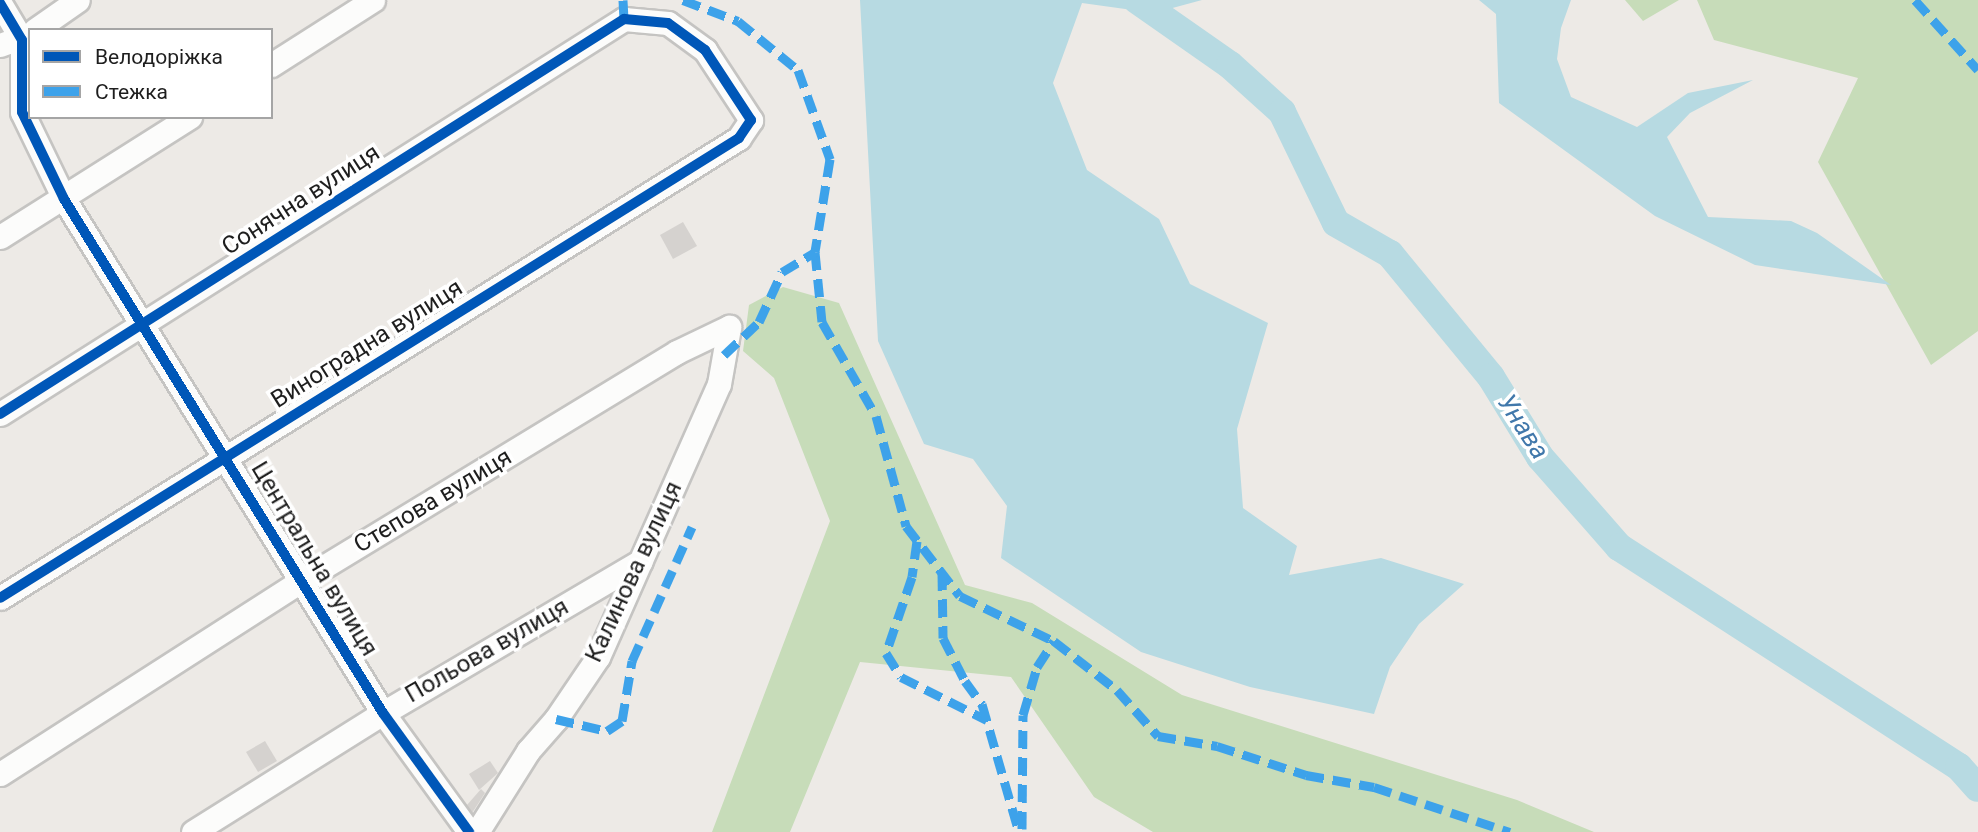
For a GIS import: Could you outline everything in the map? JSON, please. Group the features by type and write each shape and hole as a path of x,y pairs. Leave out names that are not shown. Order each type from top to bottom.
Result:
{"street":[{"path":"0,3 31,28 78,0"},
{"path":"273,64 373,0"},
{"name":"Сонячна вулиця","path":"0,414 624,19 668,23 705,50 751,120"},
{"name":"Центральна вулиця","path":"28,56 22,112 64,199 146,324 383,713 469,832"},
{"path":"0,237 187,119"},
{"name":"Виноградна вулиця","path":"0,598 739,138 751,120"},
{"name":"Калинова вулиця","path":"477,832 528,751 556,719 598,657 719,384 729,327"},
{"name":"Степова вулиця","path":"0,774 302,580 677,352 729,327"},
{"name":"Польова вулиця","path":"193,832 383,713 641,561"}],"green space":[{"path":"1625,0 1679,0 1643,21"},
{"path":"1697,0 1978,0 1978,331 1931,365 1818,162 1858,78 1714,40"},
{"path":"783,287 839,303 965,585 1032,603 1182,695 1517,800 1594,832 1153,832 1094,797 1011,677 860,662 790,832 712,832 830,521 774,378 743,351 749,305"}],"water":[{"path":"860,0 1202,0 1154,13 1082,3 1053,83 1087,170 1159,219 1190,284 1268,323 1237,429 1243,508 1297,546 1289,575 1381,558 1464,584 1419,624 1390,667 1374,714 1250,687 1141,652 1001,558 1007,506 973,459 924,444 878,341"},
{"path":"1479,0 1571,0 1561,28 1557,59 1571,97 1637,127 1688,93 1753,80 1690,113 1667,137 1708,217 1791,221 1817,233 1891,285 1755,265 1655,216 1499,103 1496,14"}],"building":[{"path":"683,222 697,246 673,259 660,235"},
{"path":"265,741 277,761 258,772 246,752"},
{"path":"490,761 498,773 479,790 469,774"},
{"path":"481,789 485,793 472,813 467,805"}],"waterway":[{"name":"Унава","path":"1137,0 1230,65 1282,112 1336,223 1390,254 1491,377 1540,457 1619,547 1959,767 1978,788"}],"marked path":[{"path":"623,0 624,19"},
{"path":"683,0 738,21 798,70 830,159 815,252 822,322 876,416 906,526 960,596 1054,641 1117,690 1158,736 1217,746 1306,775 1374,787 1510,832"},
{"path":"1915,0 1978,70"},
{"path":"724,355 759,322 782,272 815,252"},
{"path":"556,719 607,731 622,721 632,661 692,527"},
{"path":"917,541 912,577 886,653 901,677 987,720"},
{"path":"942,572 943,638 965,681 982,704 1019,832"},
{"path":"1022,829 1023,715 1037,667 1054,641"}],"cycle path":[{"path":"0,3 22,40 22,112 64,199 383,713 469,832"},
{"path":"0,414 624,19 668,23 705,50 751,120 739,138 0,598"}]}
